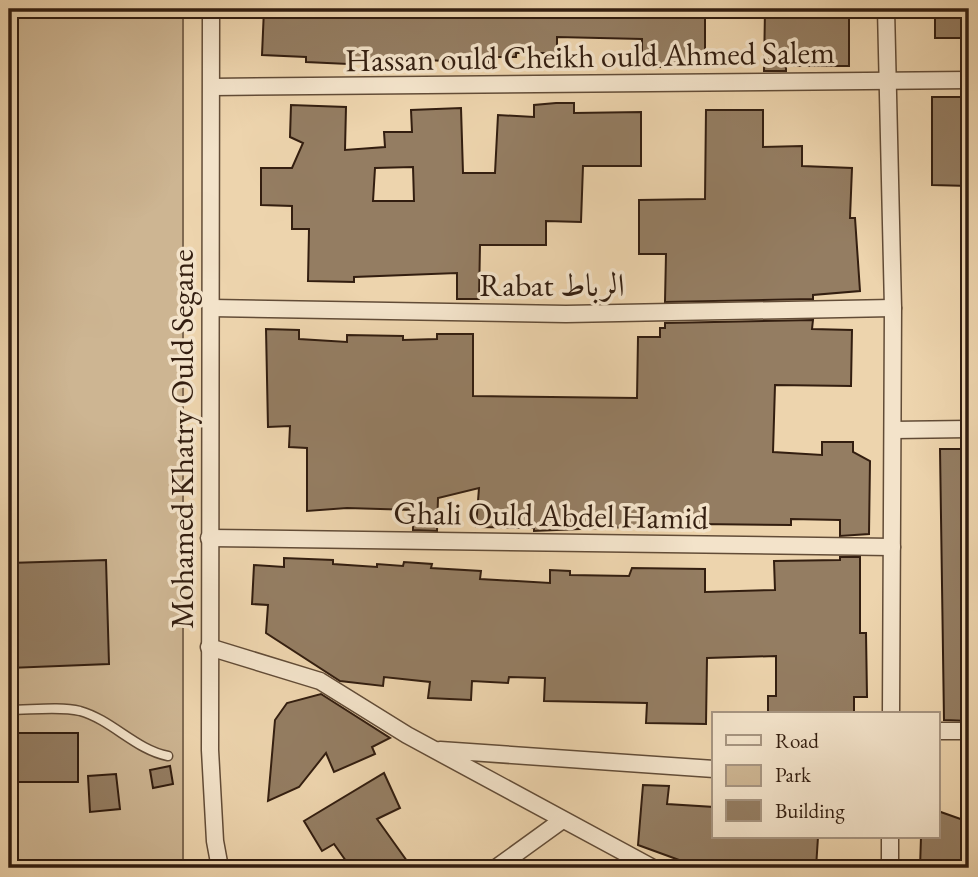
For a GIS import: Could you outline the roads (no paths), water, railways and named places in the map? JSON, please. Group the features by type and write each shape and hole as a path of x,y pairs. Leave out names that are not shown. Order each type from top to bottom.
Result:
{"street":[{"name":"Mohamed Khatry Ould Segane","path":"211,9 210,750 220,868"},
{"path":"886,9 893,308 891,712"},
{"name":"Hassan ould Cheikh ould Ahmed Salem","path":"212,87 969,80"},
{"name":"Rabat الرباط","path":"211,308 566,314 893,308"},
{"path":"893,430 969,429"},
{"name":"Ghali Ould Abdel Hamid","path":"209,537 892,547"},
{"path":"209,647 320,681 561,821 653,868"},
{"path":"940,731 969,731"},
{"path":"436,750 712,769"},
{"path":"496,868 561,821"},
{"path":"890,838 890,868"}],"lane":[{"path":"9,710 79,711 112,725 154,753 168,756"}]}
